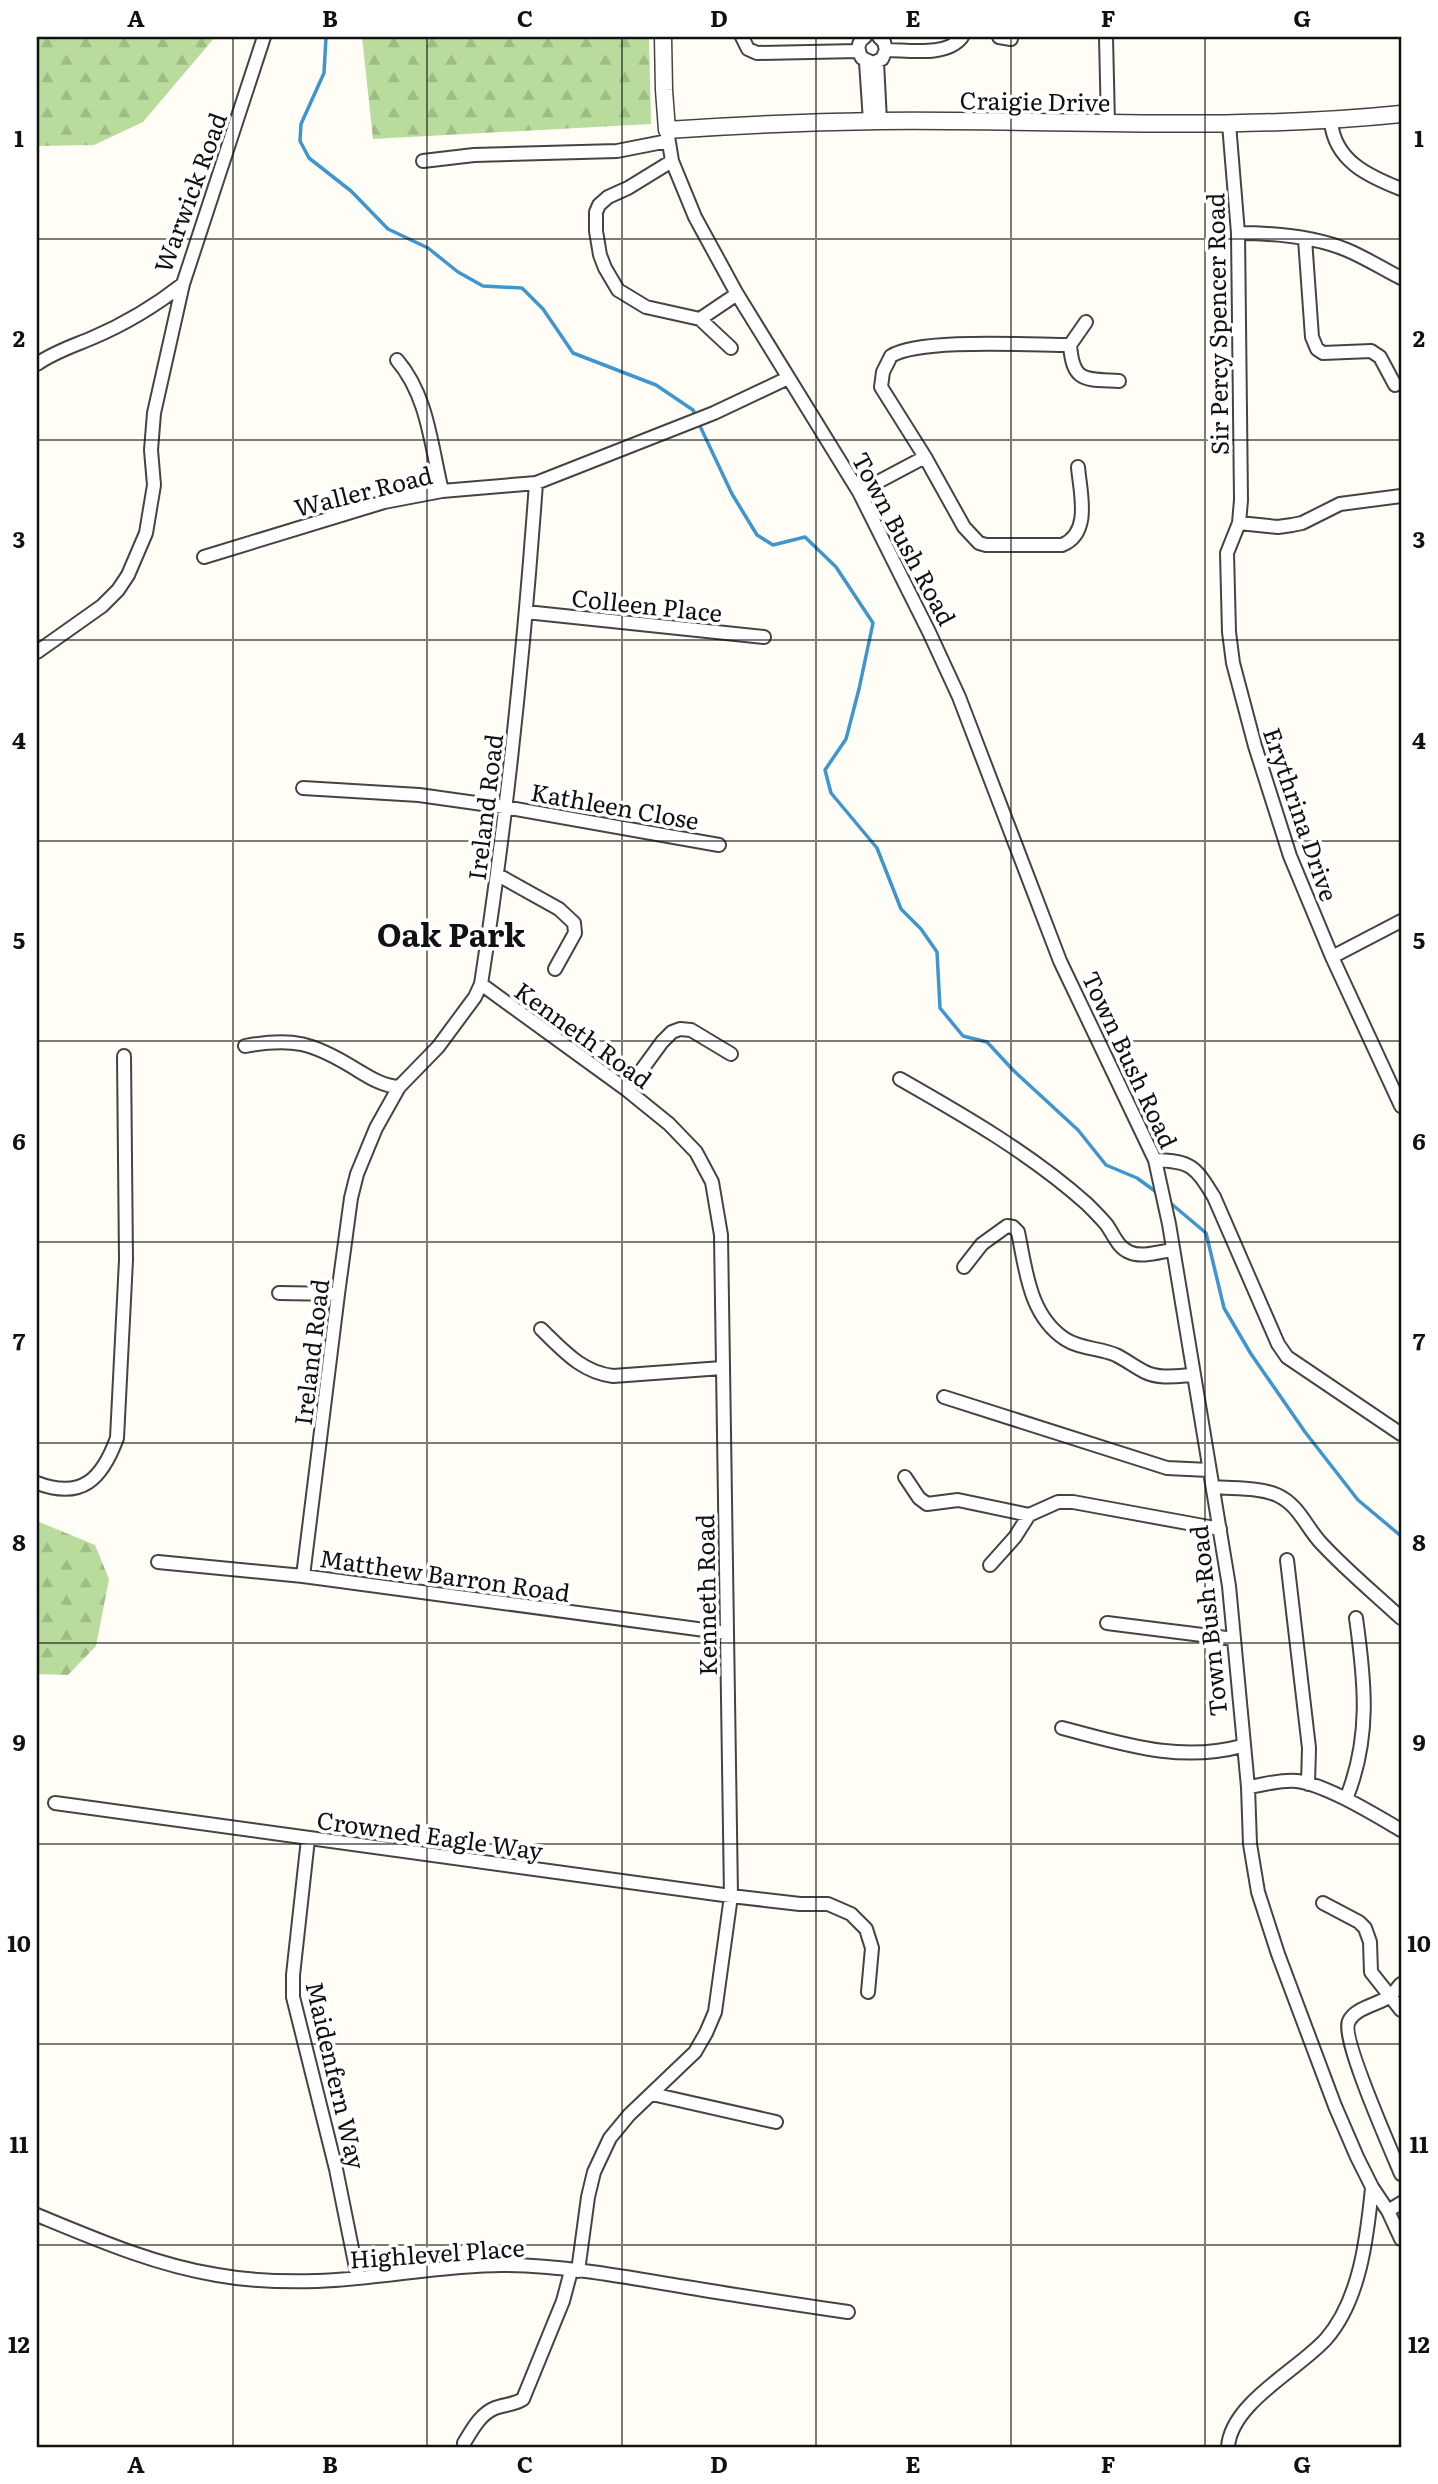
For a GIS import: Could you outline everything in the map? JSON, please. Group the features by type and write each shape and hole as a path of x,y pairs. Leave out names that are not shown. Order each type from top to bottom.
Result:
{"street":[{"name":"Warwick Road","path":"37,364 49,355 122,324 163,300 183,284 264,37"},
{"name":"Town Bush Road","path":"663,37 668,135 672,161 695,217 737,294 859,492 959,697 1060,961 1154,1160 1168,1224 1220,1529 1234,1639 1242,1746 1248,1787 1250,1844 1263,1910 1335,2106 1372,2188 1388,2211 1401,2239"},
{"path":"742,37 748,48 757,53 881,59 887,50"},
{"path":"865,37 859,44 867,58 875,121"},
{"path":"879,37 887,50"},
{"path":"887,50 941,49 956,44 962,37"},
{"path":"1106,37 1108,124"},
{"name":"Craigie Drive","path":"668,135 769,124 875,121 1222,125 1331,122 1401,114"},
{"path":"1331,122 1336,145 1346,156 1369,175 1401,189"},
{"path":"1222,125 1229,141"},
{"path":"423,161 474,155 617,151 668,135"},
{"name":"Sir Percy Spencer Road","path":"1229,141 1238,233 1239,523"},
{"path":"672,161 608,197 599,205 596,212 596,231 605,268 618,290 646,307 700,320 731,348"},
{"path":"1238,233 1305,239 1348,251 1401,278"},
{"path":"1305,239 1312,337 1317,349 1323,353 1371,351 1380,357 1395,385"},
{"path":"37,652 102,606 118,590 137,558 146,533 154,485 151,450 154,413 183,284"},
{"path":"700,320 737,294"},
{"path":"1086,323 1070,345 1073,369 1079,377 1119,381"},
{"path":"1070,345 987,344 910,348 891,356 883,372 881,387 925,457 964,527 979,543 1062,545 1070,541 1082,525 1078,467"},
{"path":"397,360 419,394 442,491"},
{"path":"536,484 714,413 788,378"},
{"path":"859,492 925,457"},
{"name":"Waller Road","path":"204,557 372,506 442,491 536,484"},
{"name":"Ireland Road","path":"303,1576 338,1294 351,1198 357,1174 376,1128 399,1087 439,1046 475,997 481,984 498,875 526,612 536,484"},
{"path":"1239,523 1292,526 1334,506 1401,496"},
{"name":"Erythrina Drive","path":"1239,523 1227,553 1228,632 1233,663 1255,746 1290,856 1332,957 1401,1106"},
{"name":"Colleen Place","path":"526,612 764,636"},
{"name":"Kathleen Close","path":"303,788 377,791 504,807 719,845"},
{"path":"498,875 559,909 574,923 575,933 555,969"},
{"path":"1332,957 1401,921"},
{"name":"Kenneth Road","path":"464,2443 488,2411 523,2399 575,2271 588,2197 598,2164 610,2138 629,2115 695,2052 715,2012 731,1896 721,1235 712,1182 696,1152 669,1124 627,1090 481,984"},
{"path":"627,1090 662,1042 672,1032 680,1029 691,1030 731,1054"},
{"path":"245,1046 274,1040 302,1043 318,1048 379,1082 399,1087"},
{"path":"37,1483 65,1490 92,1482 107,1462 117,1438 126,1260 124,1056"},
{"path":"900,1079 956,1111 1033,1162 1087,1205 1106,1224 1120,1246 1130,1253 1143,1255 1171,1250"},
{"path":"1154,1160 1181,1161 1196,1170 1203,1179 1214,1196 1278,1345 1287,1357 1400,1430"},
{"path":"964,1267 982,1244 1007,1226 1013,1227 1018,1232 1035,1305 1064,1338 1080,1346 1116,1356 1147,1374 1193,1376"},
{"path":"279,1293 338,1294"},
{"path":"541,1329 574,1360 603,1375 722,1368"},
{"path":"944,1397 1167,1468 1209,1470"},
{"path":"905,1477 919,1498 927,1504 958,1500 1030,1515"},
{"path":"1213,1487 1267,1492 1285,1500 1305,1519 1318,1540 1401,1618"},
{"path":"990,1565 1030,1515 1058,1502 1073,1502 1220,1529"},
{"path":"1287,1560 1309,1748 1308,1784"},
{"name":"Matthew Barron Road","path":"158,1562 303,1576 727,1633"},
{"path":"1346,1800 1360,1760 1363,1739 1364,1677 1356,1618"},
{"path":"1107,1623 1234,1639"},
{"path":"1062,1728 1171,1753 1218,1753 1242,1746"},
{"path":"1248,1787 1296,1781 1308,1784 1346,1800 1401,1830"},
{"name":"Crowned Eagle Way","path":"55,1803 731,1896 800,1904 828,1904 851,1914 866,1929 872,1948 868,1992"},
{"name":"Maidenfern Way","path":"308,1839 293,1997 336,2169 358,2278"},
{"path":"1323,1903 1366,1928 1370,1942 1371,1972 1401,2010"},
{"path":"1401,1984 1391,1996 1357,2013 1349,2021 1347,2031 1401,2174"},
{"path":"652,2094 776,2122"},
{"path":"1228,2447 1229,2434 1242,2414 1325,2339 1337,2322 1349,2300 1358,2269 1368,2228 1372,2188"},
{"path":"1388,2211 1401,2203"},
{"name":"Highlevel Place","path":"37,2215 108,2243 216,2275 287,2281 358,2278 502,2265 575,2271 848,2312"}],"green space":[{"path":"37,37 215,37 143,122 94,145 37,146"},
{"path":"362,37 649,37 651,124 373,139"},
{"path":"37,1521 95,1545 109,1579 96,1646 68,1675 37,1674"}],"waterway":[{"path":"326,37 324,73 301,124 300,141 309,158 351,191 388,229 428,248 458,272 483,286 522,288 543,309 573,353 656,385 693,410 696,417"},
{"path":"699,424 732,494 757,535 773,545 805,537 836,567 873,623 846,739 825,770 831,793 877,848 901,909 921,929 937,952 940,1008 963,1036 987,1042 1078,1130 1106,1165 1137,1178 1159,1194"},
{"path":"1168,1201 1206,1233 1224,1308 1251,1354 1305,1432 1358,1500 1401,1536"}],"district":[{"name":"Oak Park","path":"451,933"}]}
